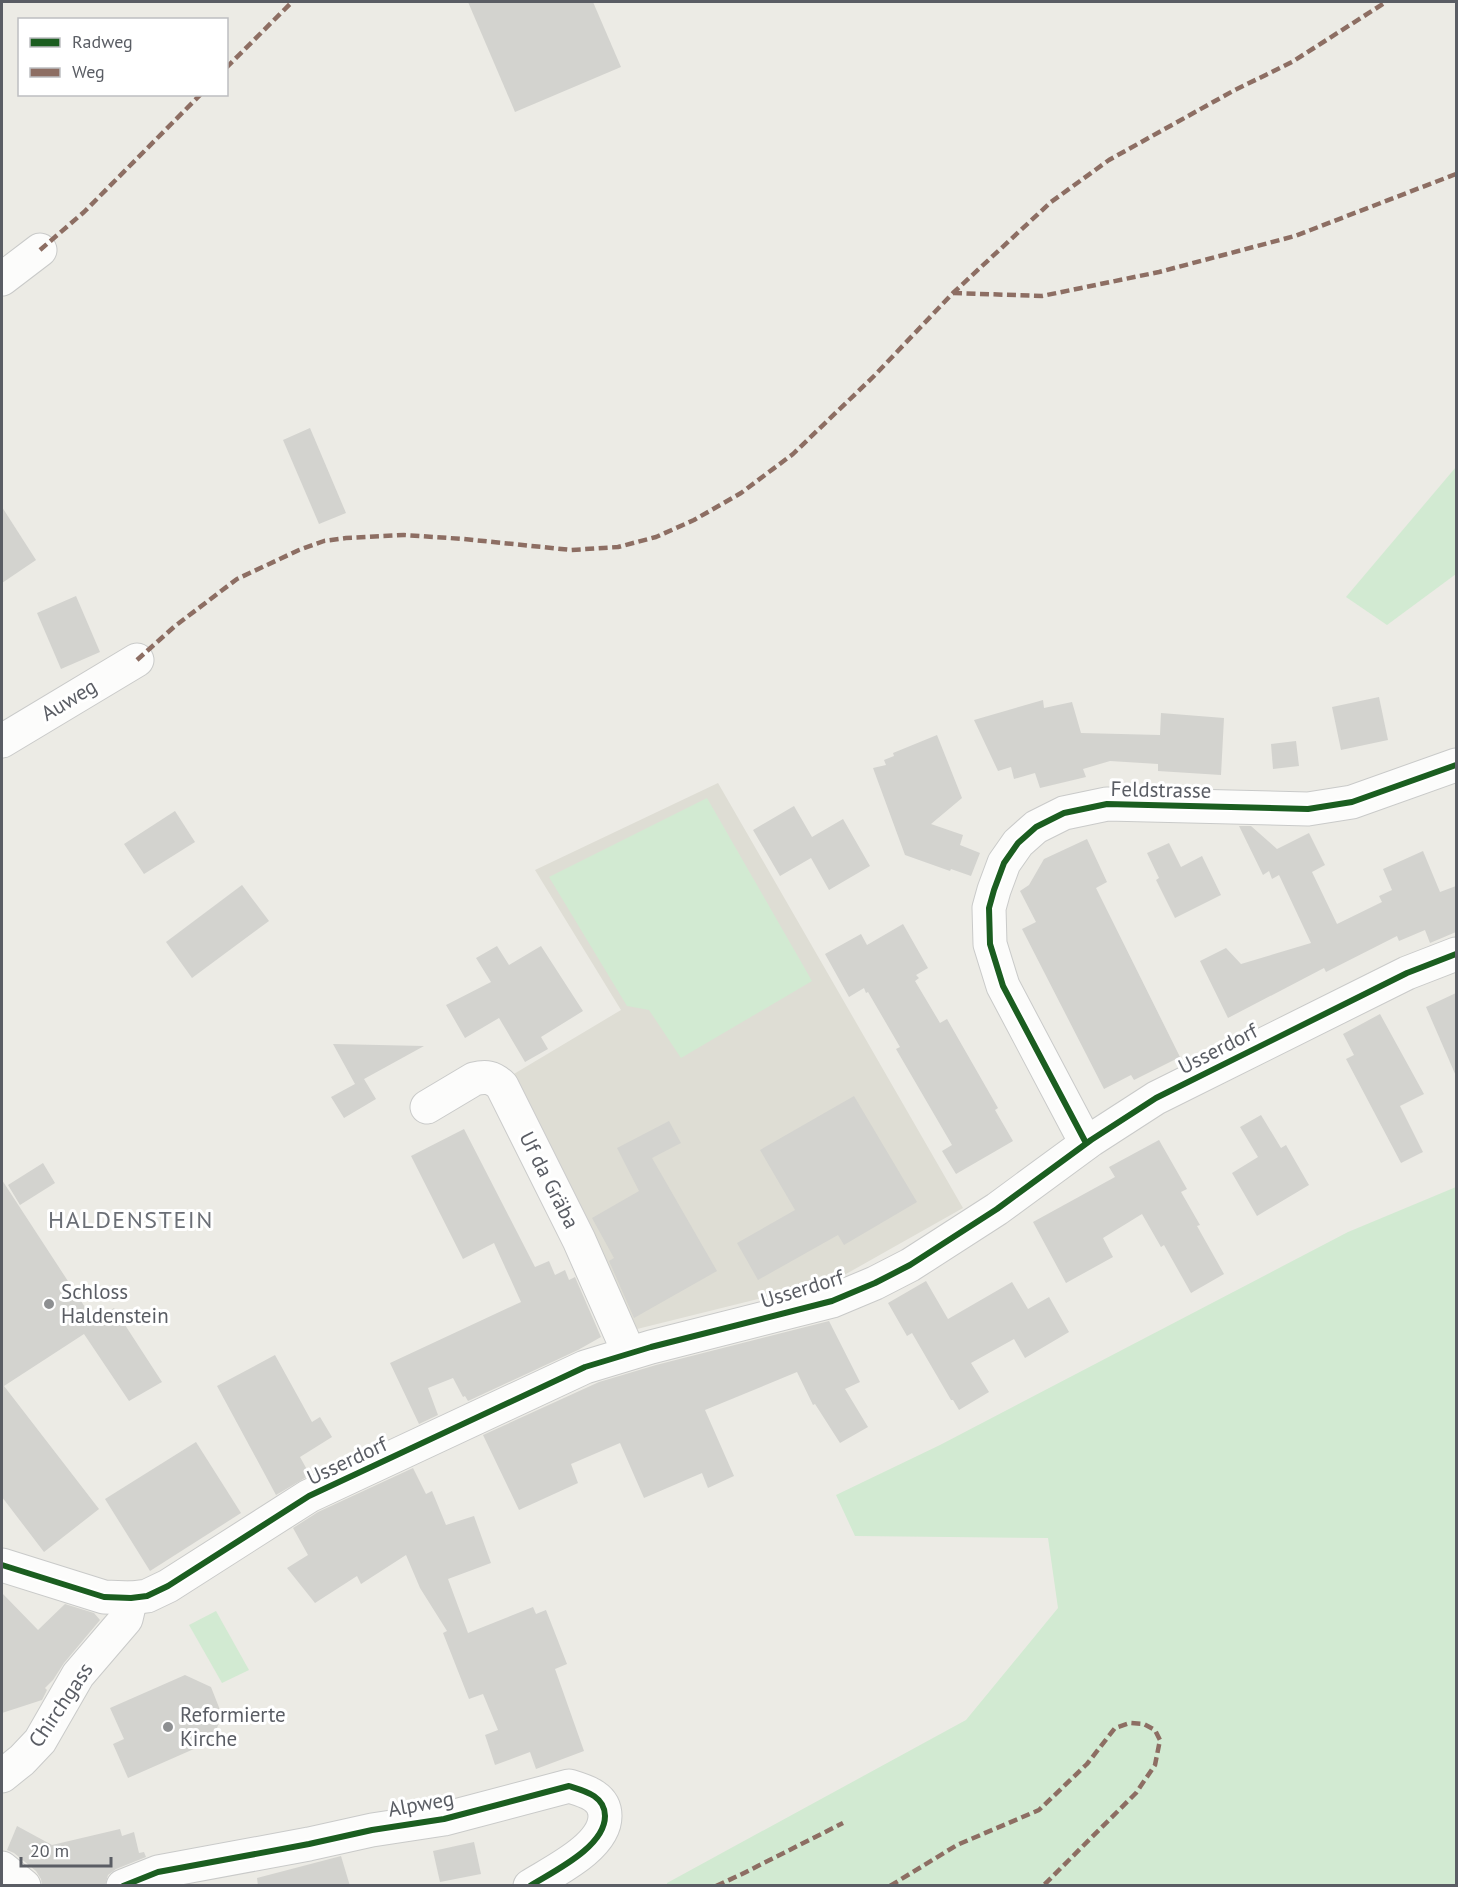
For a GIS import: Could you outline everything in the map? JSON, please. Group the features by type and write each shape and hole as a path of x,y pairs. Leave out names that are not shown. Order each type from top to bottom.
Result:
{"street":[{"path":"2,279 40,250"},
{"name":"Auweg","path":"2,741 137,660"},
{"name":"Feldstrasse","path":"1086,1143 1003,986 990,944 988,925 991,899 1004,863 1018,843 1035,827 1064,813 1107,804 1308,809 1353,802 1456,765"},
{"name":"Usserdorf","path":"131,1599 147,1596 168,1586 309,1496 585,1367 629,1353 832,1301 875,1283 910,1265 997,1209 1086,1143 1156,1098 1407,973 1456,954"},
{"name":"Uf da Gräba","path":"428,1107 481,1077 495,1079 502,1086 579,1240 629,1353"},
{"path":"2,1565 104,1597 131,1599"},
{"name":"Chirchgass","path":"2,1776 40,1741 78,1675 126,1619 131,1599"},
{"name":"Alpweg","path":"123,1886 158,1872 372,1830 444,1819 569,1786 587,1791 597,1797 605,1809 605,1825 594,1843 565,1865 530,1886"},
{"path":"2,1868 24,1886"}],"shaded area":[{"path":"718,783 963,1208 846,1274 819,1284 637,1329 507,1078 621,1010 535,870"}],"green space":[{"path":"1456,467 1456,574 1387,625 1346,597"},
{"path":"707,798 812,981 681,1058 649,1010 627,1006 549,877"},
{"path":"1456,1187 1456,1885 667,1885 966,1720 1058,1608 1048,1538 855,1536 836,1495 940,1445 1348,1232"},
{"path":"216,1611 249,1670 222,1683 189,1625"}],"building":[{"path":"468,2 593,2 621,67 515,112"},
{"path":"310,428 346,513 319,524 283,440"},
{"path":"2,507 36,560 2,583"},
{"path":"76,596 100,652 61,669 37,613"},
{"path":"1379,697 1388,740 1341,750 1332,707"},
{"path":"1043,700 1044,708 1072,702 1081,733 1160,735 1161,713 1224,718 1221,775 1158,771 1158,764 1110,761 1083,769 1086,777 1040,788 1035,773 1014,779 1011,767 998,771 974,720"},
{"path":"937,735 962,798 931,824 963,835 960,845 980,853 971,876 905,855 873,768 886,765 884,760 894,756 893,753"},
{"path":"1296,741 1299,766 1273,769 1271,744"},
{"path":"794,806 812,837 843,819 870,866 829,890 811,858 780,876 753,830"},
{"path":"175,811 195,842 144,874 124,844"},
{"path":"1239,826 1251,826 1277,849 1309,833 1325,865 1312,872 1337,924 1382,902 1379,896 1392,890 1383,869 1423,851 1440,892 1456,886 1456,932 1430,943 1425,930 1399,941 1397,936 1326,972 1324,968 1228,1018 1200,961 1226,948 1241,964 1311,943 1279,875 1272,879 1269,871 1263,875"},
{"path":"1087,839 1107,882 1096,888 1180,1057 1134,1080 1131,1075 1104,1089 1022,929 1036,922 1020,891 1029,885 1044,859"},
{"path":"1169,843 1181,867 1202,856 1221,895 1175,918 1156,880 1159,878 1147,853"},
{"path":"242,885 269,921 192,978 166,942"},
{"path":"903,924 928,968 916,975 919,978 915,981 940,1023 947,1019 998,1108 995,1110 1013,1141 956,1174 942,1151 952,1145 896,1049 900,1047 868,992 866,993 864,988 849,997 825,954 861,934 867,945"},
{"path":"497,946 509,965 541,946 583,1011 541,1037 548,1049 525,1062 499,1018 465,1038 446,1005 491,982 476,958"},
{"path":"1456,993 1456,1076 1426,1007"},
{"path":"1380,1014 1424,1094 1400,1106 1423,1152 1401,1163 1346,1059 1354,1055 1343,1034"},
{"path":"333,1044 424,1046 364,1079 376,1099 344,1118 331,1097 355,1084"},
{"path":"854,1096 917,1202 844,1245 838,1235 758,1280 737,1243 795,1210 760,1150"},
{"path":"1261,1115 1281,1148 1286,1145 1309,1185 1257,1216 1232,1173 1258,1157 1240,1127"},
{"path":"669,1121 681,1143 652,1158 717,1271 634,1318 609,1261 614,1258 592,1218 639,1191 617,1148"},
{"path":"464,1129 535,1267 549,1261 555,1275 565,1270 569,1280 575,1277 601,1337 468,1401 465,1396 463,1397 453,1378 428,1388 438,1415 419,1424 390,1363 521,1302 494,1243 463,1259 411,1156"},
{"path":"1159,1140 1187,1189 1181,1192 1224,1274 1191,1293 1164,1245 1161,1247 1142,1214 1103,1238 1113,1257 1066,1283 1033,1222 1115,1177 1109,1167"},
{"path":"43,1163 55,1183 20,1205 8,1185"},
{"path":"2,1180 94,1321 114,1308 162,1382 129,1401 84,1334 4,1386 99,1509 44,1552 2,1497"},
{"path":"926,1281 948,1319 1012,1282 1028,1309 1049,1297 1069,1332 1025,1358 1014,1339 971,1363 989,1392 959,1410 912,1333 907,1336 888,1303"},
{"path":"829,1321 860,1382 845,1389 868,1427 840,1443 815,1404 813,1405 797,1372 705,1410 734,1476 708,1488 702,1473 644,1498 620,1443 571,1464 578,1483 519,1510 483,1435 599,1382 656,1365"},
{"path":"275,1355 312,1422 320,1417 332,1437 300,1457 310,1475 276,1495 217,1386"},
{"path":"196,1442 241,1513 150,1571 105,1499"},
{"path":"413,1468 426,1494 432,1491 446,1525 474,1516 491,1563 448,1579 468,1633 533,1607 536,1614 546,1610 567,1664 555,1669 584,1751 536,1769 530,1752 495,1765 485,1735 498,1730 483,1694 469,1699 443,1633 447,1631 420,1588 406,1555 361,1584 357,1576 315,1603 287,1568 308,1555 293,1528 318,1512"},
{"path":"2,1593 38,1630 65,1604 94,1613 100,1620 45,1688 47,1690 42,1700 2,1713"},
{"name":"Reformierte Kirche","path":"185,1675 211,1687 222,1715 212,1741 128,1778 113,1744 124,1739 110,1708"},
{"path":"17,1826 52,1845 120,1829 122,1836 134,1832 139,1853 144,1852 146,1857 116,1869 108,1875 105,1886 42,1886 36,1871 7,1850"},
{"path":"474,1842 481,1874 440,1882 433,1851"},
{"path":"341,1856 350,1886 258,1886 257,1878"}],"marked path":[{"path":"228,66 292,2"},
{"path":"137,660 175,626 237,579 324,541 404,535 571,550 618,547 656,537 694,520 741,493 793,454 874,376 953,293 1051,202 1109,160 1233,91 1292,62 1386,2"},
{"path":"40,250 84,212 199,96"},
{"path":"953,293 1042,296 1159,272 1295,236 1456,174"},
{"path":"890,1886 957,1845 1039,1810 1087,1764 1115,1728 1130,1723 1144,1724 1155,1730 1160,1740 1155,1765 1136,1793 1043,1886"},
{"path":"716,1886 843,1823"}],"cycle path":[{"path":"1086,1143 1003,986 990,944 989,908 1004,863 1018,843 1036,827 1064,813 1107,804 1308,809 1352,802 1456,765"},
{"path":"2,1565 104,1597 147,1596 168,1586 309,1496 585,1367 651,1347 832,1301 875,1283 910,1265 997,1209 1091,1140 1156,1098 1407,973 1456,954"},
{"path":"123,1886 158,1872 372,1830 444,1819 569,1786 593,1795 602,1804 605,1816 603,1827 597,1838 576,1857 530,1886"}],"place":[{"name":"Schloss Haldenstein","path":"49,1304"},
{"name":"Reformierte Kirche","path":"168,1727"}],"district":[{"name":"HALDENSTEIN","path":"131,1220"}]}
